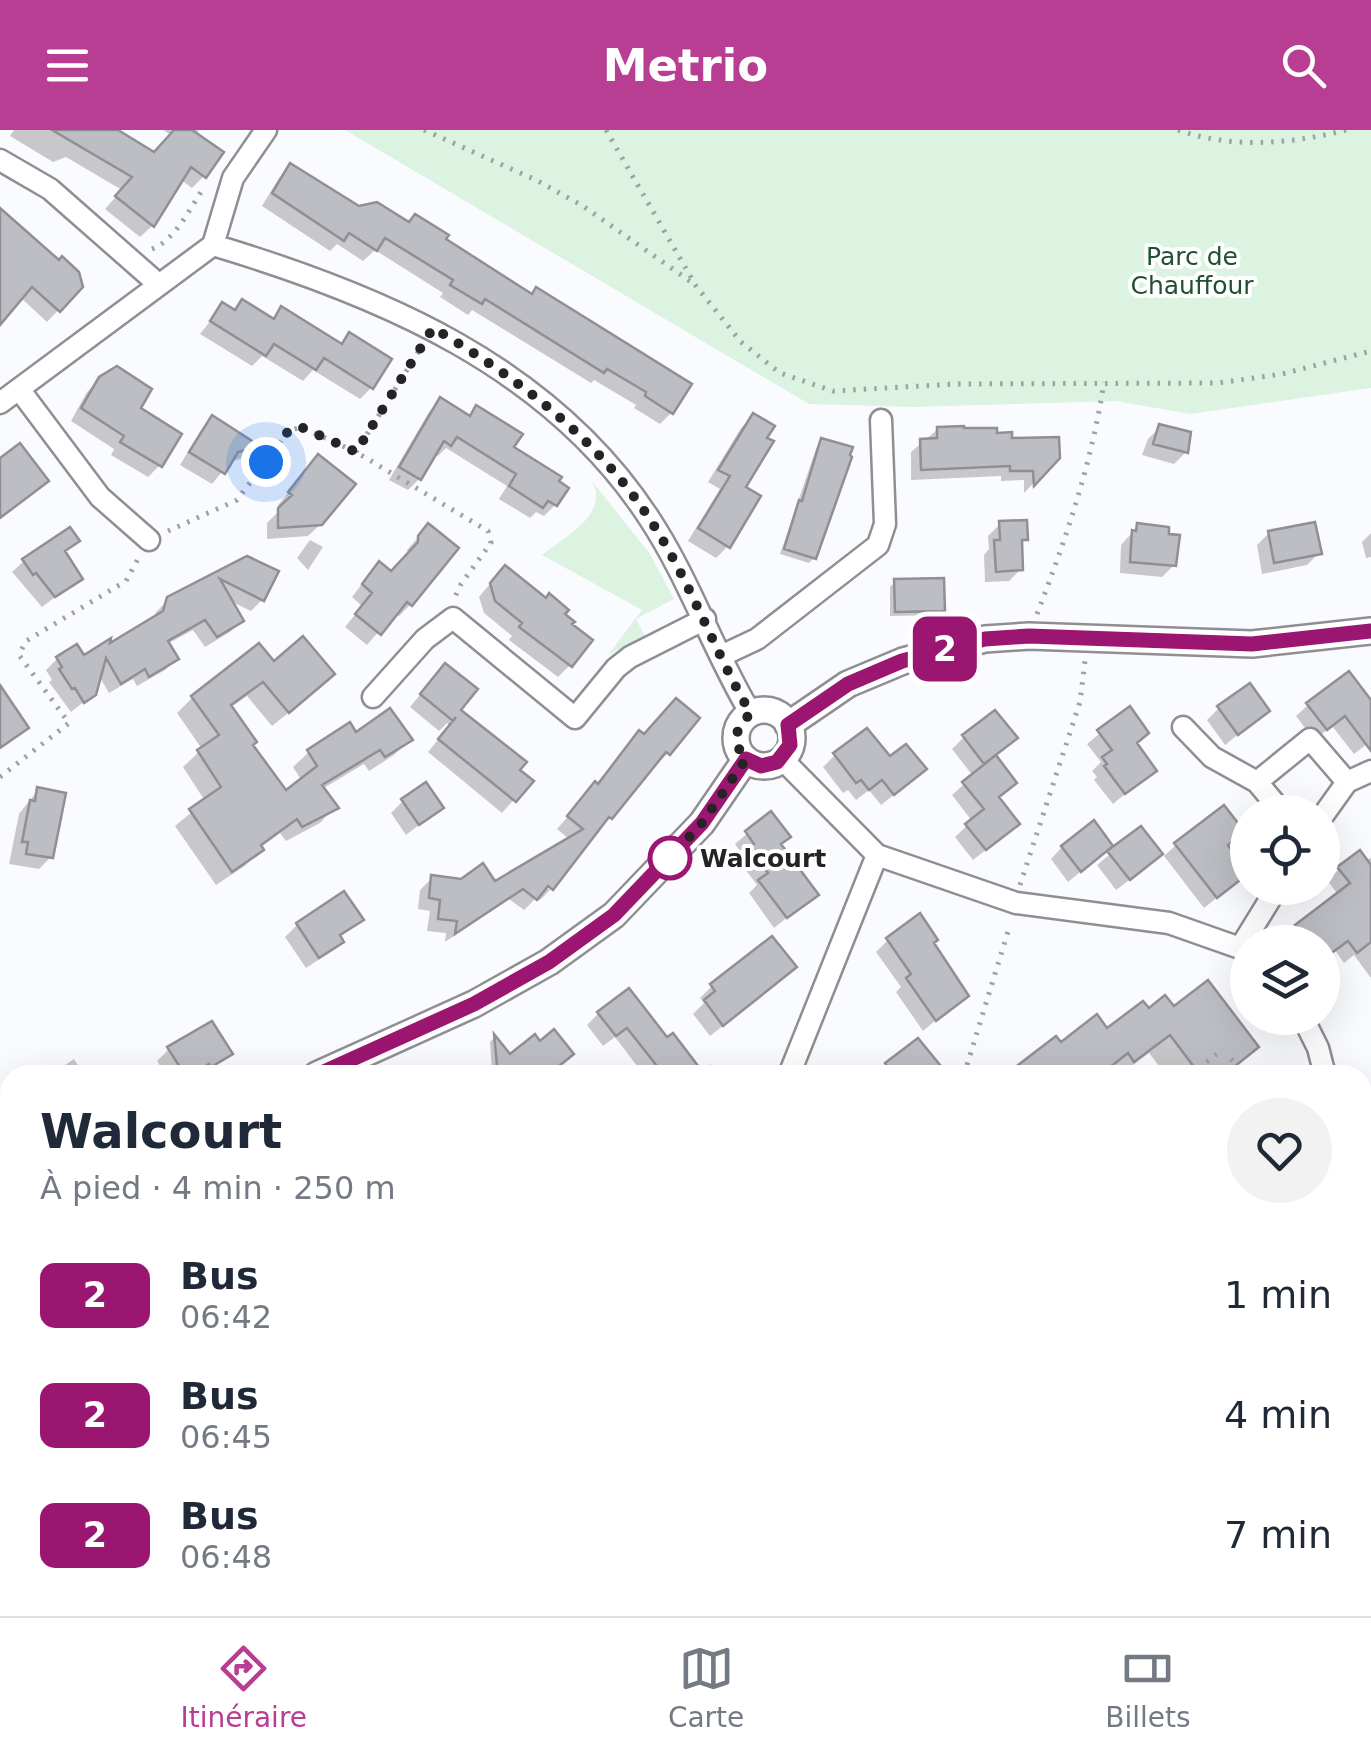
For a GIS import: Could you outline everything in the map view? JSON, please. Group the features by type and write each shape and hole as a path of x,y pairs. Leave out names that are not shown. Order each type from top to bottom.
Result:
{"street":[{"path":"0,404 213,245 233,178 266,130"},
{"path":"0,160 50,189 158,283"},
{"path":"213,245 307,273 433,328 514,378 556,413 604,460 648,517 705,619 751,714"},
{"path":"20,389 100,496 148,540"},
{"path":"720,656 757,639 878,546 885,524 881,420"},
{"path":"373,697 426,639 453,618 575,718 616,668 630,657 705,619"},
{"path":"788,725 848,684 902,661 985,639 1029,636 1252,644 1371,631"},
{"path":"772,712 788,725 790,745 782,759 765,766 746,759 738,747 736,733 751,714 772,712"},
{"path":"1183,726 1212,757 1257,782 1268,795"},
{"path":"1257,782 1310,739 1347,782"},
{"path":"339,1065 474,1004 549,962 614,915 702,823 746,759"},
{"path":"782,759 878,856 1016,903 1169,922 1230,946"},
{"path":"1338,795 1347,782 1371,771"},
{"path":"793,1065 878,856"},
{"path":"1312,1035 1323,1065"}],"path":[{"path":"424,130 536,180 582,206 696,286"},
{"path":"606,130 696,286 741,342 780,373 833,391 956,384 1218,383 1282,374 1371,351"},
{"path":"1178,130 1243,144 1313,139 1346,130"},
{"path":"141,248 163,244 215,171"},
{"path":"356,452 433,328"},
{"path":"1029,636 1067,536 1104,382"},
{"path":"0,776 69,723 20,656 26,642 126,581 148,540 237,500 289,430 301,427 356,452 488,531 491,543 455,594 453,618"},
{"path":"1020,888 1080,702 1086,650"},
{"path":"967,1065 1012,918"},
{"path":"1203,1065 1223,1049"},
{"path":"1231,1059 1237,1065"}],"green space":[{"name":"Parc de Chauffour","path":"345,130 1371,130 1371,388 1190,414 1116,401 913,407 809,404"},
{"path":"592,481 650,554 674,599 636,619 645,636 608,655 642,610 542,555 590,515 596,493"}],"building":[{"path":"52,130 118,130 154,152 174,130 192,130 224,152 206,178 191,167 154,227 115,196 132,177"},
{"path":"290,163 359,206 377,202 409,222 415,214 449,235 446,239 532,294 536,287 692,384 673,414 607,369 604,373 485,299 482,304 450,285 453,280 385,238 377,251 349,233 344,241 272,193"},
{"path":"0,208 59,260 62,256 79,272 83,287 60,312 32,287 0,325"},
{"path":"242,299 274,319 281,306 342,344 349,332 392,359 373,389 324,358 316,370 274,344 266,356 210,321 222,302 235,310"},
{"path":"117,366 152,389 141,408 182,434 162,467 120,442 124,436 81,408 99,377"},
{"path":"440,397 470,416 476,405 523,434 514,447 562,477 559,481 569,488 557,506 548,501 543,508 509,486 516,474 457,437 451,446 444,441 421,480 399,467"},
{"path":"753,413 775,426 767,438 774,441 746,487 761,496 730,548 698,528 730,476 718,470"},
{"path":"212,415 260,446 238,452 225,474 189,452"},
{"path":"1159,424 1191,432 1188,453 1153,444"},
{"path":"937,427 997,428 997,433 1012,432 1012,438 1059,437 1060,458 1034,486 1033,471 1010,471 1010,466 921,470 920,439 937,438"},
{"path":"821,438 853,447 816,559 784,549"},
{"path":"20,443 49,481 0,518 0,458"},
{"path":"318,454 356,484 322,525 278,528 278,508 292,495 288,492"},
{"path":"1027,520 1028,540 1022,540 1023,570 996,572 994,540 1000,540 999,521"},
{"path":"1315,522 1322,554 1274,563 1268,531"},
{"path":"428,523 459,548 412,606 407,602 381,635 355,614 372,593 362,584 379,561 391,571 418,542"},
{"path":"1137,523 1169,527 1169,534 1180,535 1176,566 1130,562 1132,530 1136,531"},
{"path":"70,527 80,541 65,551 83,579 55,597 22,559"},
{"path":"247,556 279,571 264,601 220,579 244,621 217,637 205,620 168,641 179,659 149,677 145,669 121,684 106,658 96,695 84,703 72,689 56,657 77,644 84,655 111,638 110,643 163,611 167,597"},
{"path":"505,565 546,598 549,593 569,610 565,614 575,622 572,624 593,640 572,667 519,627 522,623 495,601 490,583"},
{"path":"944,578 945,611 895,612 894,579"},
{"path":"303,636 335,674 289,713 263,682 231,705 257,742 253,745 286,790 317,766 307,750 350,722 356,732 390,708 413,740 385,757 380,750 322,785 339,808 302,827 297,819 261,845 264,850 232,872 189,809 221,787 197,750 219,735 191,696 259,643 274,661"},
{"path":"445,663 478,689 461,710 527,762 520,770 534,781 516,802 438,739 453,721 420,694"},
{"path":"1349,671 1371,700 1371,751 1345,716 1327,730 1306,703"},
{"path":"1250,683 1270,711 1238,735 1217,706"},
{"path":"0,685 29,728 0,748"},
{"path":"676,698 700,718 670,755 666,752 612,819 609,817 553,890 548,886 537,900 523,889 455,934 457,921 438,919 440,900 429,898 431,875 461,879 483,863 495,881 583,829 567,816 595,781 598,784 639,730 644,734"},
{"path":"1130,706 1149,733 1137,743 1157,771 1125,794 1104,766 1107,764 1102,757 1112,750 1097,730"},
{"path":"995,710 1018,738 984,764 962,735"},
{"path":"867,728 890,756 906,744 927,769 894,795 882,780 869,790 861,780 856,783 833,753"},
{"path":"996,755 1017,783 999,797 1020,824 986,850 965,824 984,809 962,782"},
{"path":"426,782 444,808 419,825 401,799"},
{"path":"37,787 66,793 53,858 26,854 28,842 22,842 30,800 35,801"},
{"path":"1224,805 1230,813 1230,888 1217,898 1174,843"},
{"path":"771,811 791,837 781,844 819,895 787,918 758,880 768,873 748,848 754,844 745,831"},
{"path":"1094,820 1113,846 1081,872 1061,846"},
{"path":"1141,826 1163,854 1130,880 1107,851"},
{"path":"1360,850 1371,865 1371,942 1357,953 1348,941 1340,947 1340,925 1295,925 1321,905 1340,905 1340,891 1350,883 1340,865"},
{"path":"344,891 364,920 340,935 344,942 319,958 296,923"},
{"path":"920,913 938,940 934,943 969,996 936,1021 906,978 911,974 886,938"},
{"path":"772,936 797,967 723,1026 704,1000 715,991 710,984"},
{"path":"1208,980 1230,1009 1230,1035 1250,1035 1259,1047 1236,1065 1192,1065 1170,1035 1134,1062 1128,1053 1113,1065 1018,1065 1056,1036 1061,1042 1097,1014 1107,1028 1143,1001 1149,1008 1165,995 1174,1006"},
{"path":"629,988 667,1037 673,1033 697,1065 656,1065 627,1028 616,1036 597,1012"},
{"path":"212,1021 233,1054 214,1065 179,1065 167,1047"},
{"path":"554,1029 574,1054 560,1065 497,1065 494,1034 510,1054 535,1034 540,1041"},
{"path":"918,1038 940,1065 886,1065"}],"bus line":[{"name":"2","path":"336,1065 474,1004 549,962 632,900 702,823 746,759 761,766 777,762 790,745 788,725 848,684 902,661 985,639 1029,636 1252,644 1371,631"}],"place":[{"name":"Walcourt","path":"670,858"}],"route":[{"path":"266,462 289,430 301,427 356,452 433,328 514,378 604,460 648,517 679,570 751,714 736,733 736,742 746,759 702,823 670,858"}]}
